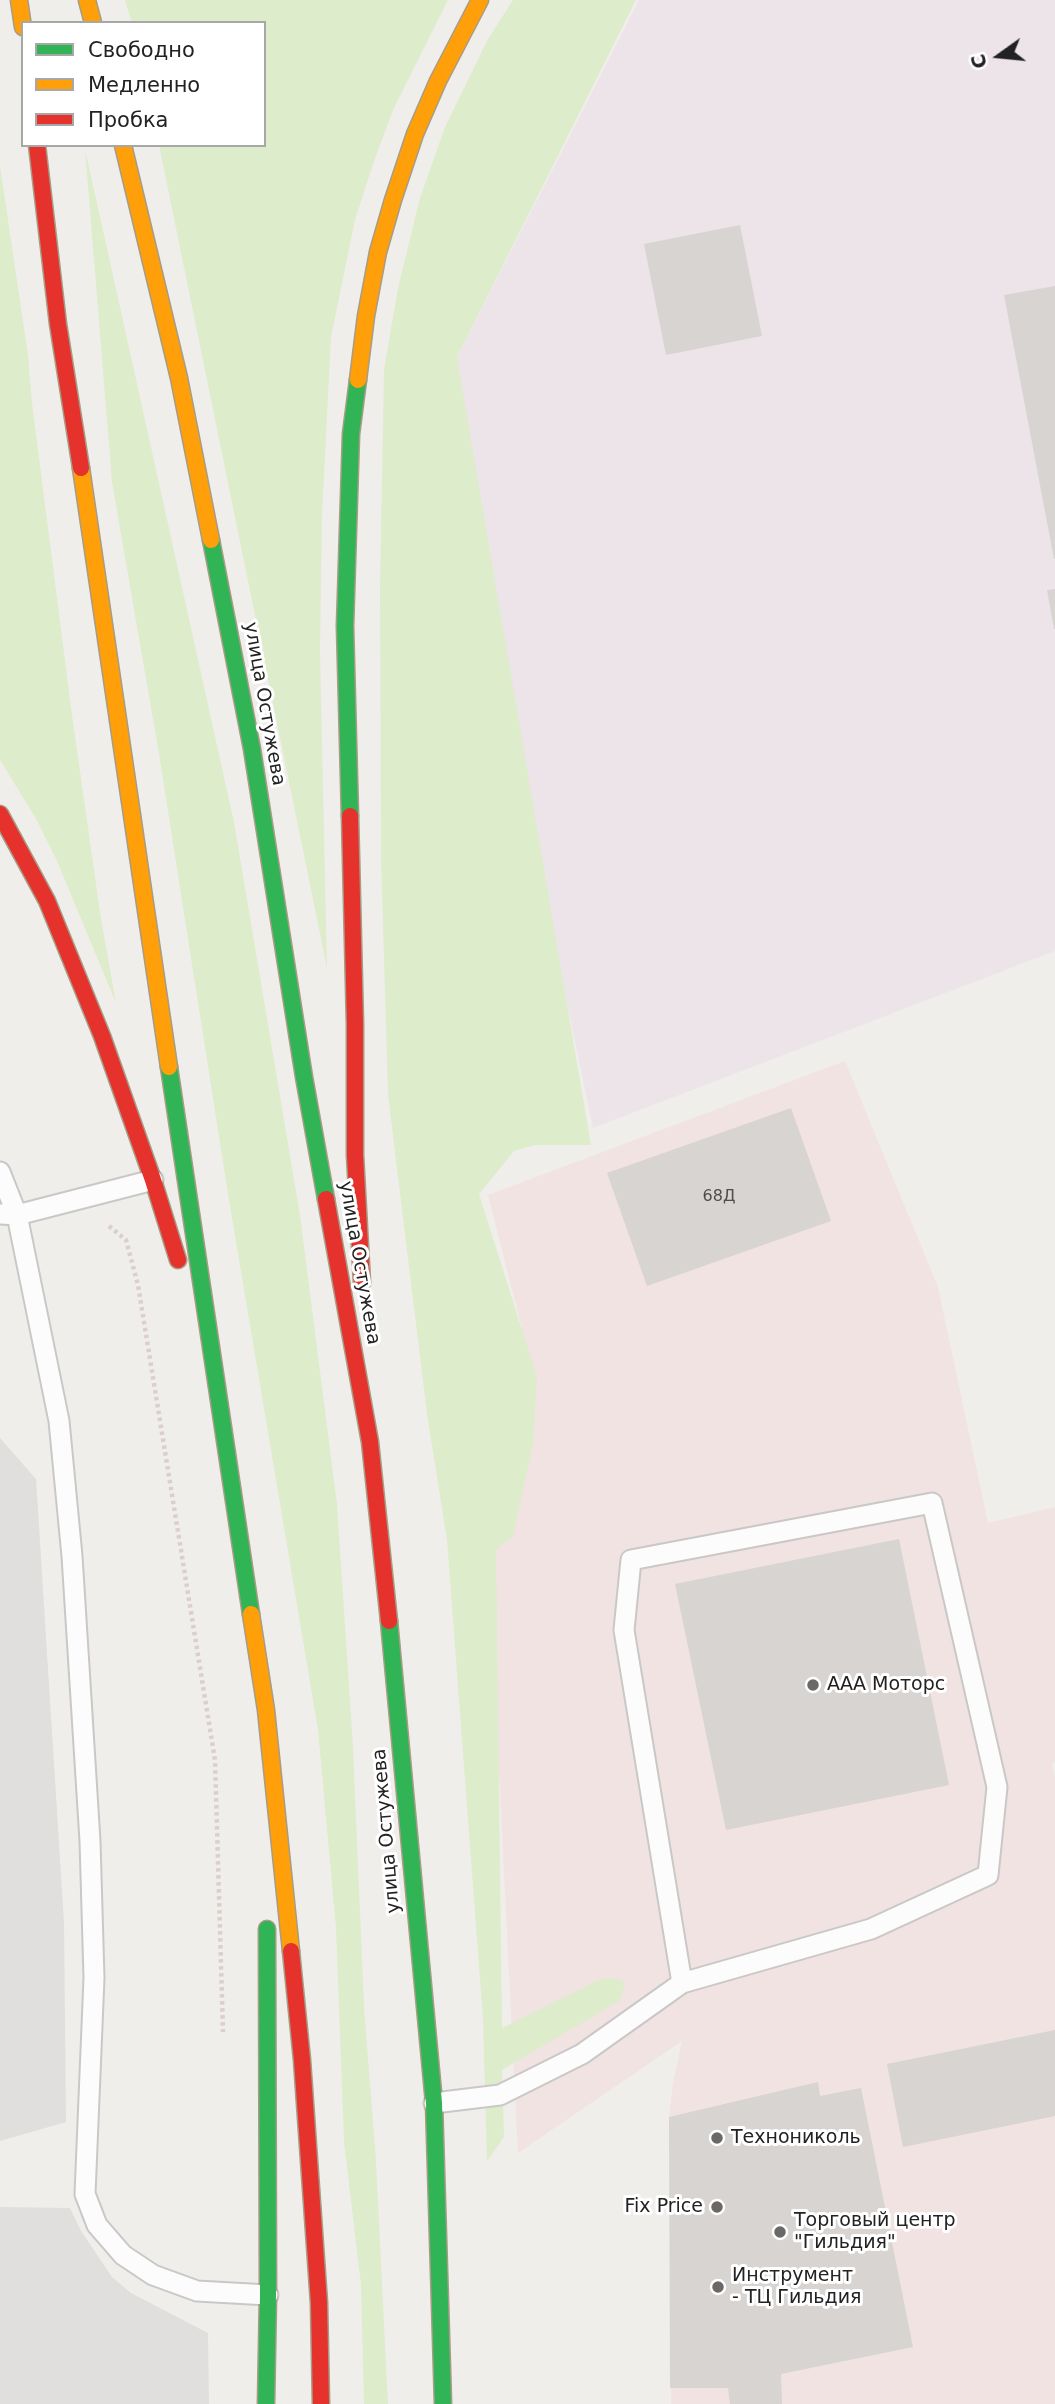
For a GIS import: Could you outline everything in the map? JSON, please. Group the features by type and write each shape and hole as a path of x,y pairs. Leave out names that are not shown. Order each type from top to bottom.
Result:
{"main road":[{"path":"19,0 22,21"},
{"path":"87,0 92,21"},
{"path":"370,1442 355,1154 355,1025 345,626 351,434 366,316 378,252 393,200 415,134 480,0"},
{"path":"37,147 58,324 214,1375 267,1710 302,2060 319,2303 321,2404"},
{"name":"улица Остужева","path":"122,147 179,378 249,735 304,1077 370,1442 434,2103 443,2404"},
{"path":"0,814 47,901 102,1036 153,1180 214,1375"},
{"path":"267,1710 267,1877"},
{"path":"266,2404 267,1919"}],"lane":[{"path":"0,1172 59,1421 72,1556 90,1841 94,1978 85,2194 97,2225 123,2255 153,2275 197,2291 268,2295"},
{"path":"8,1214 153,1180"},
{"path":"434,2103 500,2095 582,2054 682,1983 871,1928 988,1875 997,1787 932,1503 631,1560 624,1630 682,1983"}],"path":[{"path":"109,1226 126,1240 138,1285 215,1760 224,2039"}],"shaded area":[{"path":"639,0 1055,0 1055,951 593,1128 494,652 457,357"},
{"path":"845,1061 938,1287 988,1523 1055,1507 1055,1762 1052,1763 1055,1777 1055,2404 671,2404 669,2117 682,2041 518,2153 487,1532 531,1364 488,1195"},
{"path":"0,1438 36,1479 64,1922 66,2122 0,2141"},
{"path":"0,2207 70,2208 81,2231 112,2277 131,2293 208,2333 209,2404 0,2404"}],"green space":[{"path":"125,0 448,0 393,110 373,164 355,220 331,337 322,515 320,652 327,968 159,147 266,147 266,21 131,21"},
{"path":"513,0 636,0 457,357 591,1145 535,1145 514,1151 479,1194 537,1377 533,1444 513,1536 496,1550 502,2028 603,1978 623,1980 624,1990 619,2001 502,2070 504,2137 487,2161 483,2019 447,1540 427,1414 388,1095 381,858 380,586 384,370 398,288 420,198 445,127 488,39"},
{"path":"85,149 234,822 300,1215 337,1504 353,1746 364,2007 376,2161 388,2404 364,2404 361,2285 344,2142 336,1928 318,1730 112,482"},
{"path":"0,166 28,355 72,715 101,919 116,1003 57,861 35,817 0,760"}],"building":[{"path":"740,225 762,336 666,355 644,244"},
{"path":"1055,286 1055,559 1054,559 1004,295"},
{"path":"1055,589 1055,629 1054,629 1047,590"},
{"path":"791,1108 831,1221 647,1286 607,1173"},
{"path":"899,1539 949,1785 726,1830 675,1584"},
{"path":"1055,2030 1055,2116 903,2147 887,2064"},
{"name":"Торговый центр \"Гильдия\"","path":"818,2082 820,2096 861,2088 913,2347 781,2374 782,2404 730,2404 728,2388 670,2388 669,2117"}],"traffic: fast":[{"path":"350,816 345,626 351,434 358,380"},
{"path":"211,540 252,749 326,1199"},
{"path":"169,1067 251,1614"},
{"path":"389,1621 434,2103 443,2404"},
{"path":"266,2404 267,1929"}],"traffic: slow":[{"path":"19,0 22,21"},
{"path":"87,0 92,21"},
{"path":"358,380 378,252 393,200 415,134 438,81 480,0"},
{"path":"123,147 179,378 211,540"},
{"path":"81,468 169,1067"},
{"path":"251,1614 266,1710 291,1951"}],"traffic: jam":[{"path":"37,147 58,324 81,468"},
{"path":"0,814 47,901 102,1036 178,1260"},
{"path":"350,816 355,1155 362,1283"},
{"path":"326,1199 370,1442 389,1621"},
{"path":"291,1951 302,2060 319,2303 321,2404"}],"place":[{"name":"ААА Моторс","path":"813,1685"},
{"name":"Технониколь","path":"717,2138"},
{"name":"Fix Price","path":"717,2207"},
{"name":"Торговый центр \"Гильдия\"","path":"780,2232"},
{"name":"Инструмент - ТЦ Гильдия","path":"718,2287"}]}
